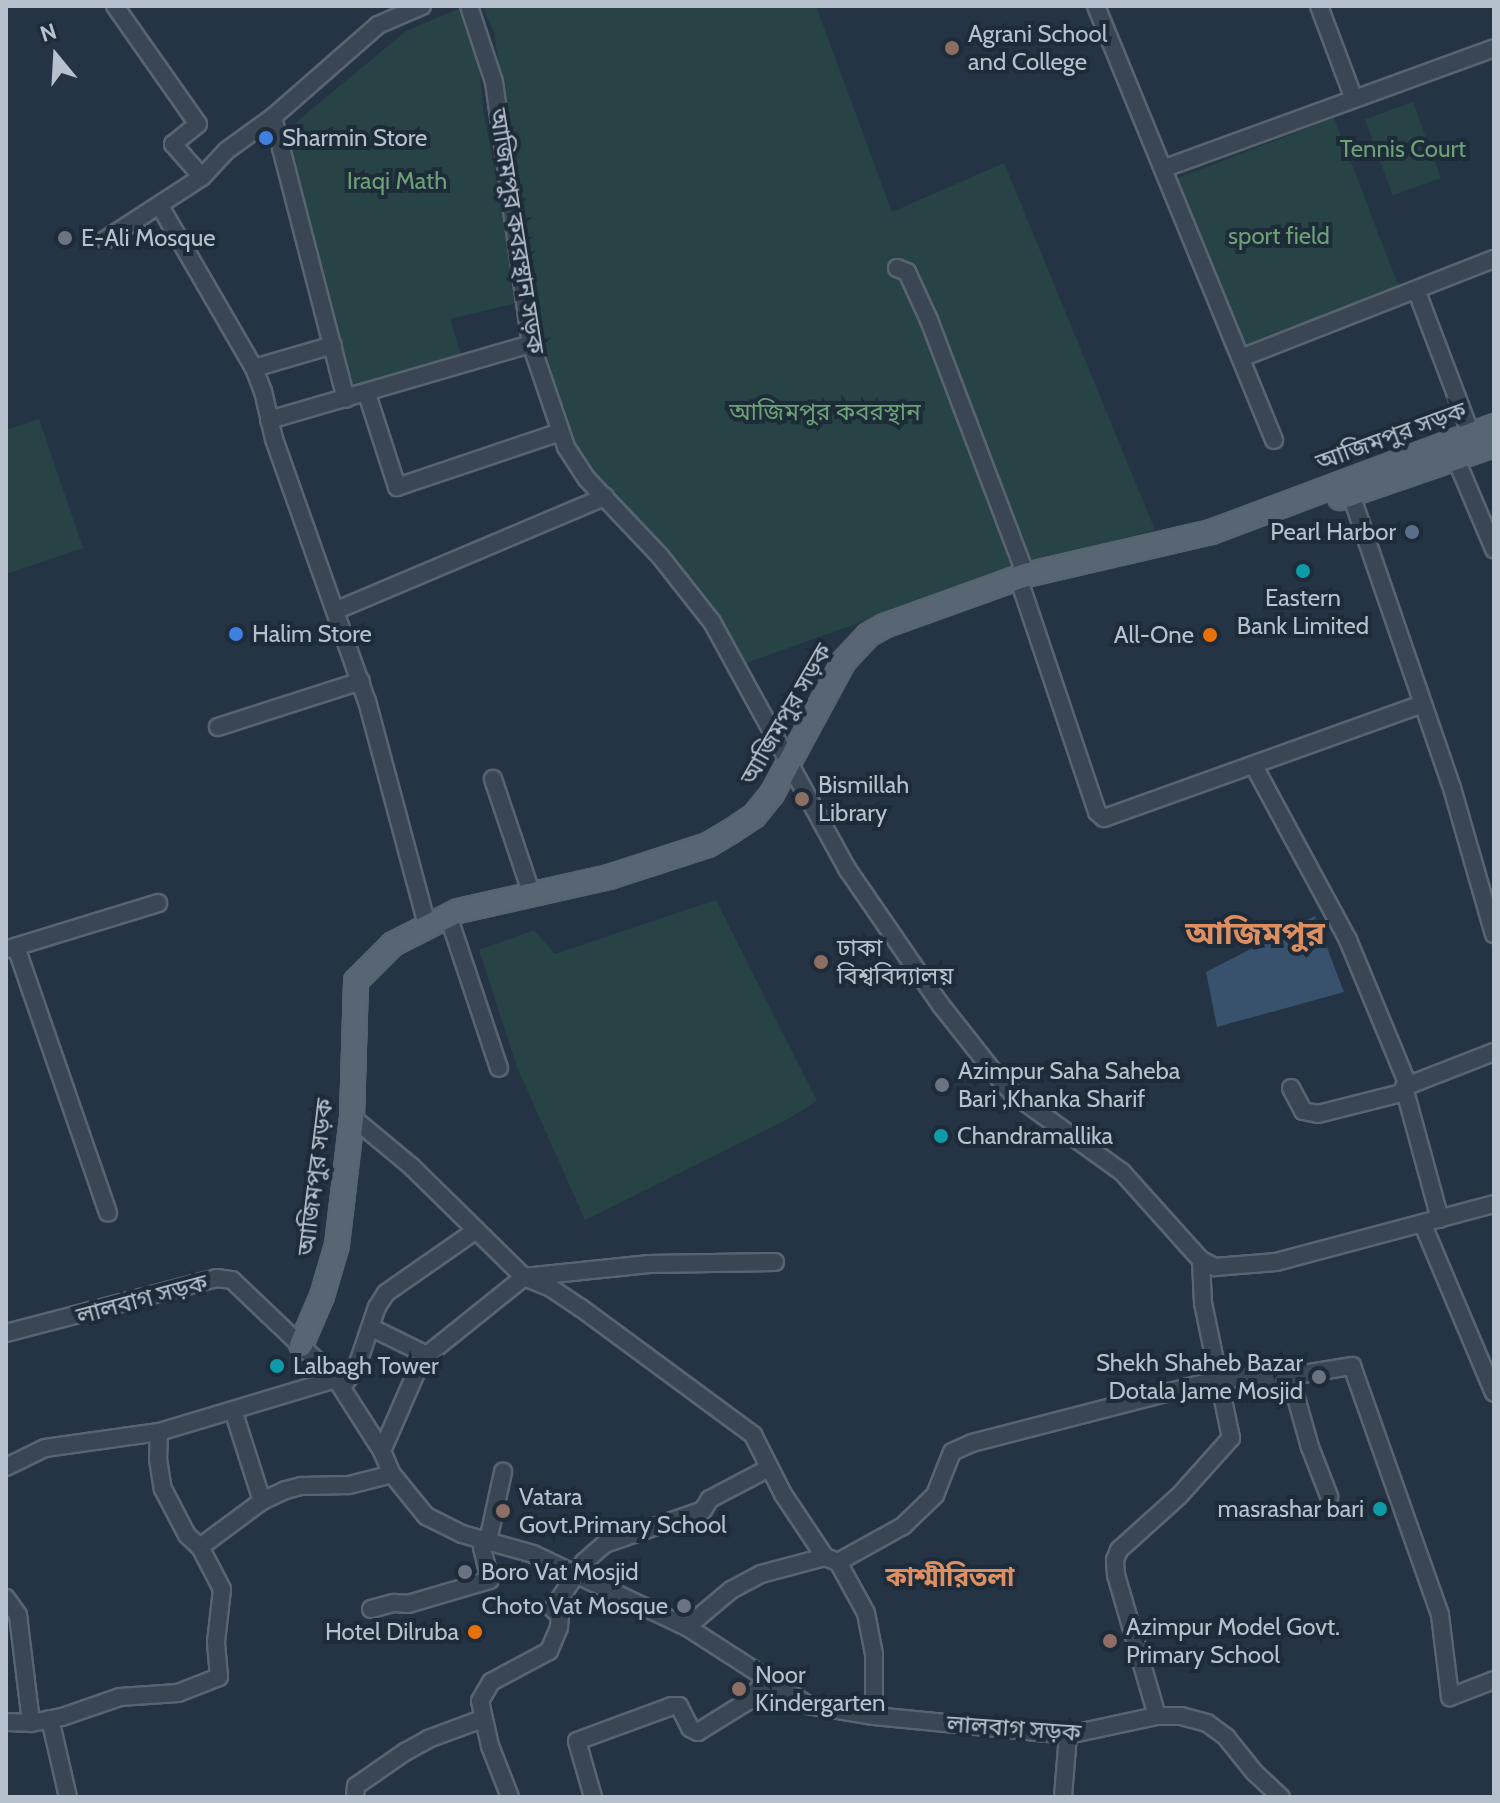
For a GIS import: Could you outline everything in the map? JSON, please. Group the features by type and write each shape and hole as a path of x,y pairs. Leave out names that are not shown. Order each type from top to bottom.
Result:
{"main road":[{"name":"আজিমপুর সড়ক","path":"1452,450 1471,434 1494,426"},
{"name":"আজিমপুর সড়ক","path":"442,923 576,896 712,853 760,822 792,766 844,661 868,635 884,626 1022,581 1211,532 1452,450 1494,445"},
{"name":"আজিমপুর সড়ক","path":"306,1350 337,1245 357,1121 356,981 393,944 442,923 532,895 609,877 708,845 754,816 792,766"}],"street":[{"path":"115,6 198,124 173,144 202,177"},
{"path":"105,240 202,177 226,151 273,117 378,25 422,6"},
{"name":"আজিমপুর কবরস্থান সড়ক","path":"469,6 494,82 531,344 560,432 578,466 660,556 712,622 848,870 985,1062 1012,1093 1122,1172 1201,1260"},
{"path":"1096,6 1274,440"},
{"path":"1319,6 1354,99"},
{"path":"1165,168 1494,48"},
{"path":"273,117 346,399"},
{"path":"160,206 254,368 269,420 337,610 442,923 499,1068"},
{"path":"1241,358 1417,292 1494,259"},
{"path":"897,268 907,272 929,320 1022,581 1097,812 1104,818 1422,704"},
{"path":"1417,292 1471,434"},
{"path":"269,420 531,344"},
{"path":"254,368 333,345"},
{"path":"367,394 397,487 560,432"},
{"path":"1452,450 1494,549"},
{"path":"1349,487 1452,788 1494,934"},
{"path":"337,610 605,497"},
{"path":"218,727 361,681"},
{"path":"1254,766 1348,940 1406,1089 1448,1218 1437,1239 1437,1260"},
{"path":"493,779 532,895"},
{"path":"108,1213 11,948 158,903"},
{"path":"1291,1088 1303,1111 1318,1114 1406,1089 1494,1052"},
{"path":"357,1121 411,1166 524,1277 551,1288 581,1308 753,1435 769,1468 866,1613 874,1654 874,1716"},
{"path":"1157,1716 1116,1575 1115,1560 1119,1550 1179,1496 1231,1438 1203,1303 1201,1260 1227,1268 1276,1262 1494,1204"},
{"path":"1423,1225 1493,1388"},
{"path":"7,1465 45,1448 159,1432 339,1383 357,1366 377,1307 386,1293 475,1231"},
{"path":"382,1451 406,1392 427,1355 524,1277 649,1264 775,1262"},
{"name":"লালবাগ সড়ক","path":"6,1333 217,1278 232,1280 244,1288 339,1383 382,1451 392,1474 426,1516 462,1534 533,1554 687,1627 808,1705 874,1716 1068,1735 1089,1734 1157,1716 1173,1715 1207,1723 1226,1737 1254,1772 1281,1797"},
{"path":"372,1328 427,1355"},
{"path":"687,1627 731,1590 761,1574 832,1560 903,1526 921,1512 935,1495 952,1452 972,1443 1220,1379 1290,1376 1352,1366 1440,1615 1450,1697 1494,1680"},
{"path":"1290,1376 1310,1447 1329,1496"},
{"path":"233,1410 262,1501"},
{"path":"6,1722 31,1723 50,1719 120,1697 178,1693 219,1677 216,1642 222,1589 200,1547 187,1535 163,1489 158,1459 159,1432"},
{"path":"510,1797 482,1719 480,1701 491,1682 538,1659 556,1641 560,1616 553,1609 575,1575 605,1544 703,1510 710,1499 769,1468"},
{"path":"371,1609 394,1603 408,1604 490,1580 482,1547 488,1541 503,1472"},
{"path":"200,1547 262,1501 301,1486 349,1485 392,1474"},
{"path":"6,1598 18,1615 31,1723"},
{"path":"593,1797 577,1741 672,1706 679,1706 690,1728 698,1732 748,1701 767,1679"},
{"path":"50,1719 68,1797"},
{"path":"355,1797 356,1786 405,1752 428,1739 482,1719"},
{"path":"1063,1797 1068,1735"}],"green space":[{"name":"আজিমপুর কবরস্থান","path":"482,6 816,6 892,212 1004,163 1155,530 1025,564 743,664 658,543 587,465 568,429 535,315 494,32"},
{"name":"Iraqi Math","path":"458,9 478,59 484,115 520,302 450,319 461,355 351,393 282,134 406,31"},
{"name":"Tennis Court","path":"1413,102 1441,178 1393,196 1365,119"},
{"name":"sport field","path":"1334,118 1400,289 1227,355 1161,184"},
{"path":"39,419 83,548 6,574 6,430"},
{"path":"716,900 817,1101 786,1120 585,1220 517,1067 479,950 534,930 555,954"}],"water":[{"path":"1315,916 1344,992 1217,1027 1206,972"}],"place":[{"name":"Agrani School and College","path":"952,48"},
{"name":"Sharmin Store","path":"266,138"},
{"name":"E-Ali Mosque","path":"65,238"},
{"name":"Pearl Harbor","path":"1412,532"},
{"name":"Eastern Bank Limited","path":"1303,571"},
{"name":"Halim Store","path":"236,634"},
{"name":"All-One","path":"1210,635"},
{"name":"Bismillah Library","path":"802,799"},
{"name":"ঢাকা বিশ্ববিদ্যালয়","path":"821,962"},
{"name":"Azimpur Saha Saheba Bari ,Khanka Sharif","path":"942,1085"},
{"name":"Chandramallika","path":"941,1136"},
{"name":"Lalbagh Tower","path":"277,1366"},
{"name":"Shekh Shaheb Bazar Dotala Jame Mosjid","path":"1319,1377"},
{"name":"masrashar bari","path":"1380,1509"},
{"name":"Vatara Govt.Primary School","path":"503,1511"},
{"name":"Boro Vat Mosjid","path":"465,1572"},
{"name":"Choto Vat Mosque","path":"684,1606"},
{"name":"Hotel Dilruba","path":"475,1632"},
{"name":"Azimpur Model Govt. Primary School","path":"1110,1641"},
{"name":"Noor Kindergarten","path":"739,1689"}],"district":[{"name":"আজিমপুর","path":"1255,933"},
{"name":"কাশ্মীরিতলা","path":"950,1578"}]}
